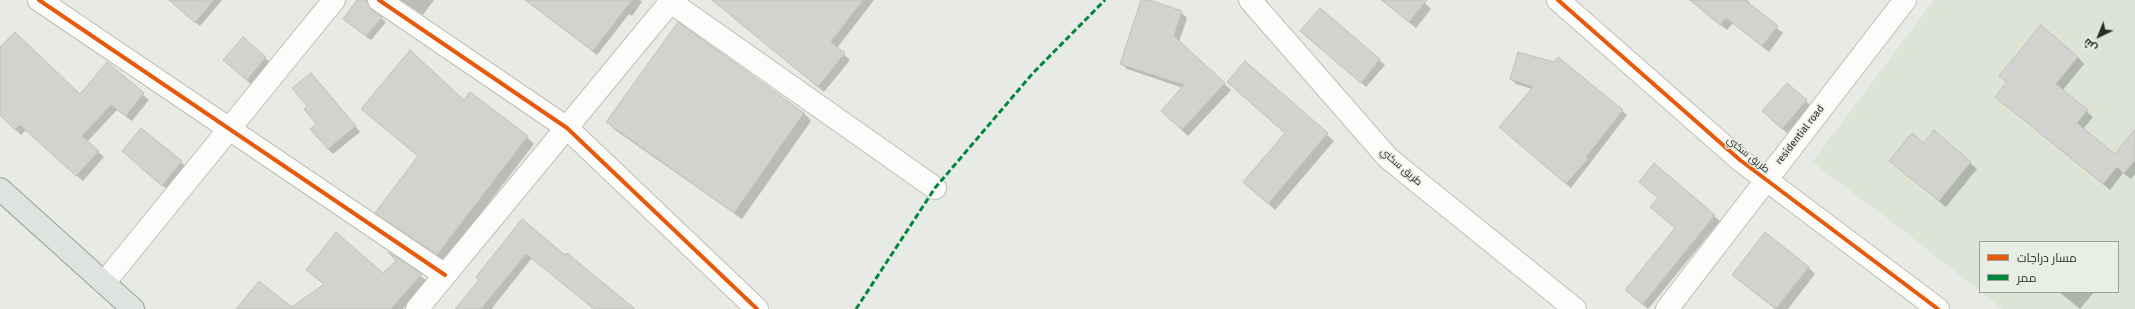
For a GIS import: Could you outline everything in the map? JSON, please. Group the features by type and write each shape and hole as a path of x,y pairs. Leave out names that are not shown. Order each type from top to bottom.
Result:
{"main road":[{"path":"0,189 132,309"}],"street":[{"path":"40,0 229,130 445,275"},
{"path":"104,283 334,0"},
{"path":"379,0 567,128 757,309"},
{"name":"طريق سكني","path":"1250,0 1388,158 1575,309"},
{"name":"طريق سكني","path":"1558,0 1740,160 1938,309"},
{"name":"residential road","path":"1667,309 1905,0"},
{"path":"417,309 670,1 935,188"}],"shaded area":[{"path":"1934,0 2135,0 2135,309 2002,309 1982,293 2119,293 2119,241 1979,241 1979,290 1895,224 1812,162"}],"building":[{"path":"169,0 214,0 195,23"},
{"path":"357,0 367,0 372,10 382,17 366,36 343,19"},
{"path":"525,0 632,0 593,51"},
{"path":"712,0 863,0 831,42 845,53 818,87"},
{"path":"1141,0 1150,0 1182,11 1174,36 1225,83 1182,130 1161,111 1184,85 1120,64"},
{"path":"1382,0 1427,0 1409,22"},
{"path":"1690,0 1745,0 1778,26 1762,46 1726,18 1720,25"},
{"path":"1320,8 1380,59 1361,83 1300,31"},
{"path":"678,22 804,113 734,213 606,122"},
{"path":"2041,25 2078,57 2056,84 2088,110 2077,123 2115,154 2135,129 2135,160 2124,174 2117,167 2103,184 1995,97 2007,82 1999,76"},
{"path":"15,32 80,94 107,62 144,93 126,116 111,105 82,136 99,151 76,176 20,125 15,130 0,115 0,47"},
{"path":"243,37 266,57 247,80 223,60"},
{"path":"410,50 464,100 470,92 528,136 437,255 375,213 418,156 361,109"},
{"path":"1518,52 1554,62 1558,57 1623,110 1586,157 1588,159 1566,184 1499,127 1533,87 1510,79"},
{"path":"1245,61 1328,133 1268,204 1243,182 1285,133 1227,82"},
{"path":"311,73 356,126 328,149 310,129 316,124 304,109 307,106 292,88"},
{"path":"1787,83 1807,100 1782,129 1762,111"},
{"path":"141,128 182,161 162,186 122,151"},
{"path":"1934,130 1971,162 1939,201 1889,161 1912,133 1924,143"},
{"path":"1654,163 1715,215 1643,304 1625,290 1675,228 1650,207 1658,198 1639,182"},
{"path":"522,219 565,255 567,253 635,309 594,309 526,254 481,309 455,309 479,280 476,277"},
{"path":"336,232 383,273 396,261 388,252 422,274 391,309 236,309 259,281 292,307 324,284 306,270"},
{"path":"1765,232 1809,267 1776,309 1732,275"}],"marked path":[{"path":"856,309 935,188 1033,73 1105,0"}],"cycle path":[{"path":"39,0 445,275"},
{"path":"379,0 567,128 757,309"},
{"path":"1558,0 1740,160 1938,309"}]}
